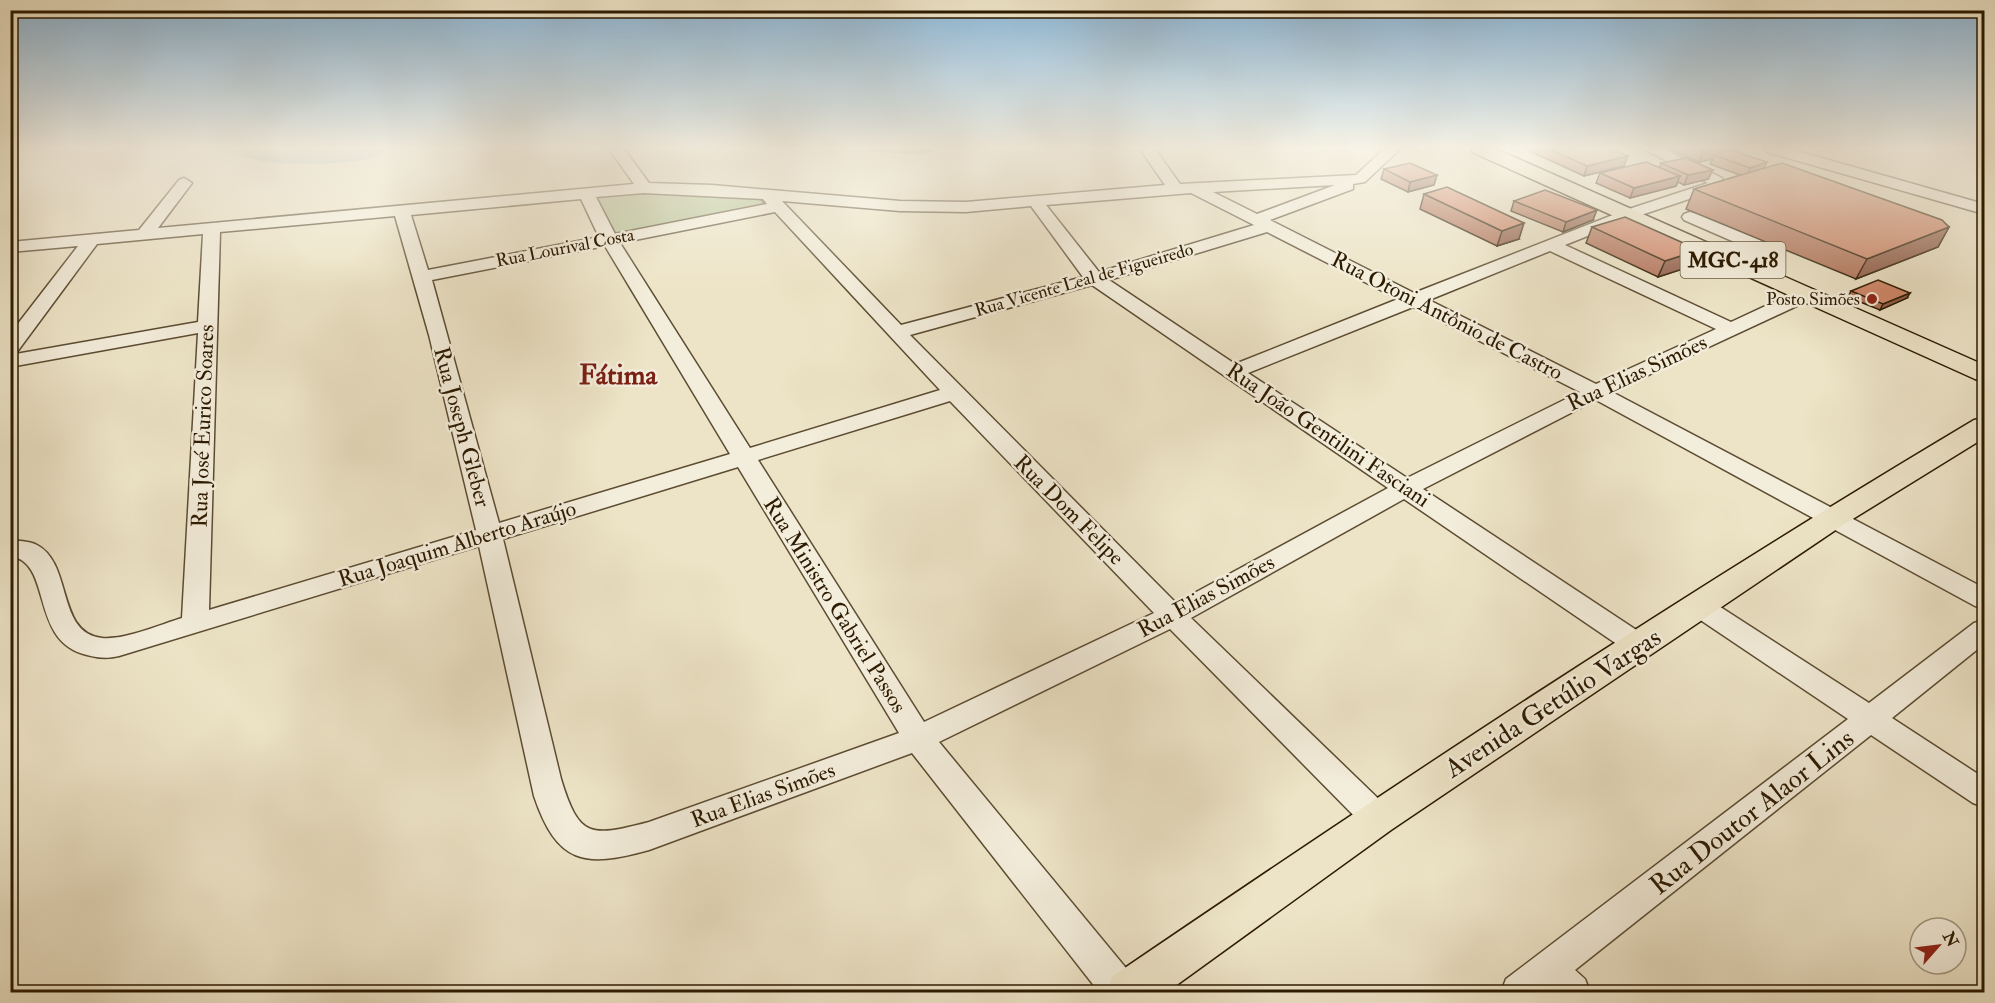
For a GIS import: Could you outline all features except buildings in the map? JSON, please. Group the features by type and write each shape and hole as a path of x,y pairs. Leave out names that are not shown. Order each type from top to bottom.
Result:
{"main road":[{"name":"MGC-418","path":"1587,196 1984,374"},
{"name":"Avenida Getúlio Vargas","path":"1128,993 1377,818 1832,518 1984,426"}],"street":[{"path":"145,234 174,196"},
{"path":"13,249 92,239 547,196"},
{"name":"Rua Ministro Gabriel Passos","path":"588,196 609,239 918,738 1122,993"},
{"path":"738,196 773,201 929,207 1107,196"},
{"name":"Rua Otoni Antônio de Castro","path":"1201,196 1264,222 1596,392 1984,599"},
{"name":"Rua Vicente Leal de Figueiredo","path":"898,332 1095,279 1264,222 1322,196"},
{"path":"1234,371 1629,214 1686,196"},
{"path":"1937,196 1984,209"},
{"name":"Rua Lourival Costa","path":"422,277 609,239 773,201"},
{"name":"Rua Dom Felipe","path":"773,201 954,393 1173,616 1377,818"},
{"name":"Rua João Gentilini Fasciani","path":"1036,202 1095,279 1640,646"},
{"name":"Rua Joseph Gleber","path":"401,210 422,277 490,534 537,747 553,802 566,832 585,845"},
{"path":"1690,217 1752,243 1768,254 1749,267"},
{"name":"Rua José Eurico Soares","path":"195,624 212,228"},
{"path":"10,348 92,239"},
{"path":"1550,245 1731,329"},
{"name":"Rua Elias Simões","path":"585,845 608,846 650,836 918,738 1173,616 1406,488 1596,392 1807,294"},
{"path":"10,362 207,326"},
{"name":"Rua Joaquim Alberto Araújo","path":"10,548 28,550 43,567 60,623 78,643 101,649 137,642 954,393"},
{"path":"1699,606 1984,794"},
{"name":"Rua Doutor Alaor Lins","path":"1519,993 1560,981 1873,719 1984,630"}],"green space":[{"path":"590,196 755,196 758,196 766,206 611,236"}],"place":[{"name":"Posto Simões","path":"1872,299"}],"district":[{"name":"Fátima","path":"618,375"}]}
